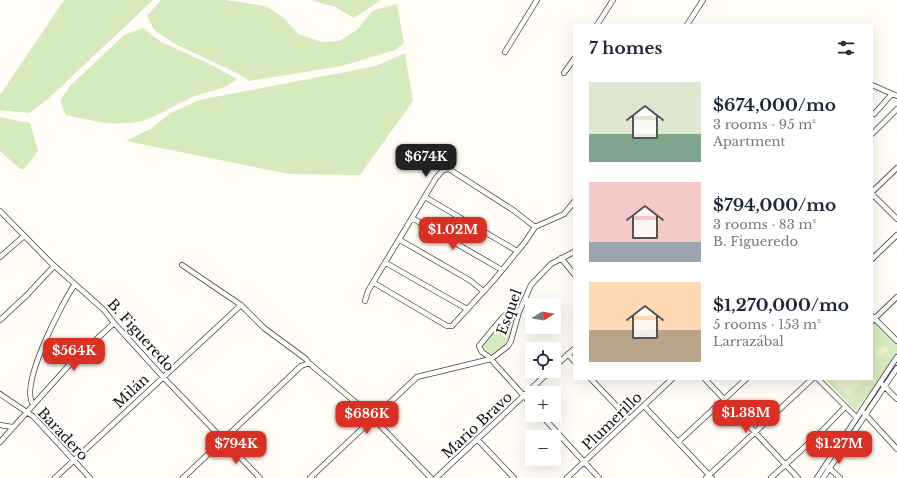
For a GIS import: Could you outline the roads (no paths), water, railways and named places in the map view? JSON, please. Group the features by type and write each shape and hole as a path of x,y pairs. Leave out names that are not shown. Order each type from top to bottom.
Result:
{"street":[{"path":"505,52 536,0"},
{"path":"598,24 613,0"},
{"path":"688,24 703,0"},
{"path":"564,73 573,60"},
{"path":"873,85 895,95 874,114"},
{"path":"875,128 896,112"},
{"path":"873,192 897,168"},
{"path":"365,301 412,218 443,170 449,169 513,210 535,227"},
{"path":"873,194 897,219"},
{"path":"425,197 517,251"},
{"path":"374,283 447,326 452,326 502,270 535,227 564,214 573,203"},
{"name":"B. Figueredo","path":"0,211 54,266 98,303 163,377 260,478"},
{"path":"412,218 502,270"},
{"path":"873,258 897,235"},
{"path":"0,257 24,236"},
{"path":"400,240 471,281 483,291"},
{"name":"Esquel","path":"373,418 413,379 421,375 491,360 510,344 519,312 534,281 551,264 573,252"},
{"path":"561,258 573,273"},
{"path":"386,263 467,309"},
{"path":"182,265 241,305 264,328 303,357 373,418 430,478"},
{"path":"0,320 27,296 54,266"},
{"path":"33,404 30,392 40,354 55,317 75,284"},
{"path":"897,297 873,318 897,341"},
{"name":"Milán","path":"55,478 241,305"},
{"path":"519,312 506,314 480,344 480,349 523,396"},
{"path":"0,442 71,363 114,323"},
{"path":"561,360 573,350"},
{"path":"568,354 573,360"},
{"path":"823,478 828,466 856,417 897,356"},
{"path":"183,478 301,366 309,363"},
{"path":"817,478 828,466 866,414 897,368"},
{"name":"Mario Bravo","path":"436,478 542,378"},
{"path":"592,380 629,419"},
{"name":"Plumerillo","path":"568,478 671,380"},
{"path":"706,380 798,478"},
{"path":"678,442 745,380"},
{"path":"644,406 709,477 811,380"},
{"path":"819,380 856,417"},
{"path":"879,383 897,399"},
{"name":"Baradero","path":"0,394 34,417 90,478"},
{"path":"771,478 821,432 845,407"},
{"path":"861,410 897,449"},
{"path":"310,478 373,418"},
{"path":"547,422 599,478"},
{"path":"0,425 12,428"},
{"path":"477,439 514,478"},
{"path":"828,466 840,478"}]}
